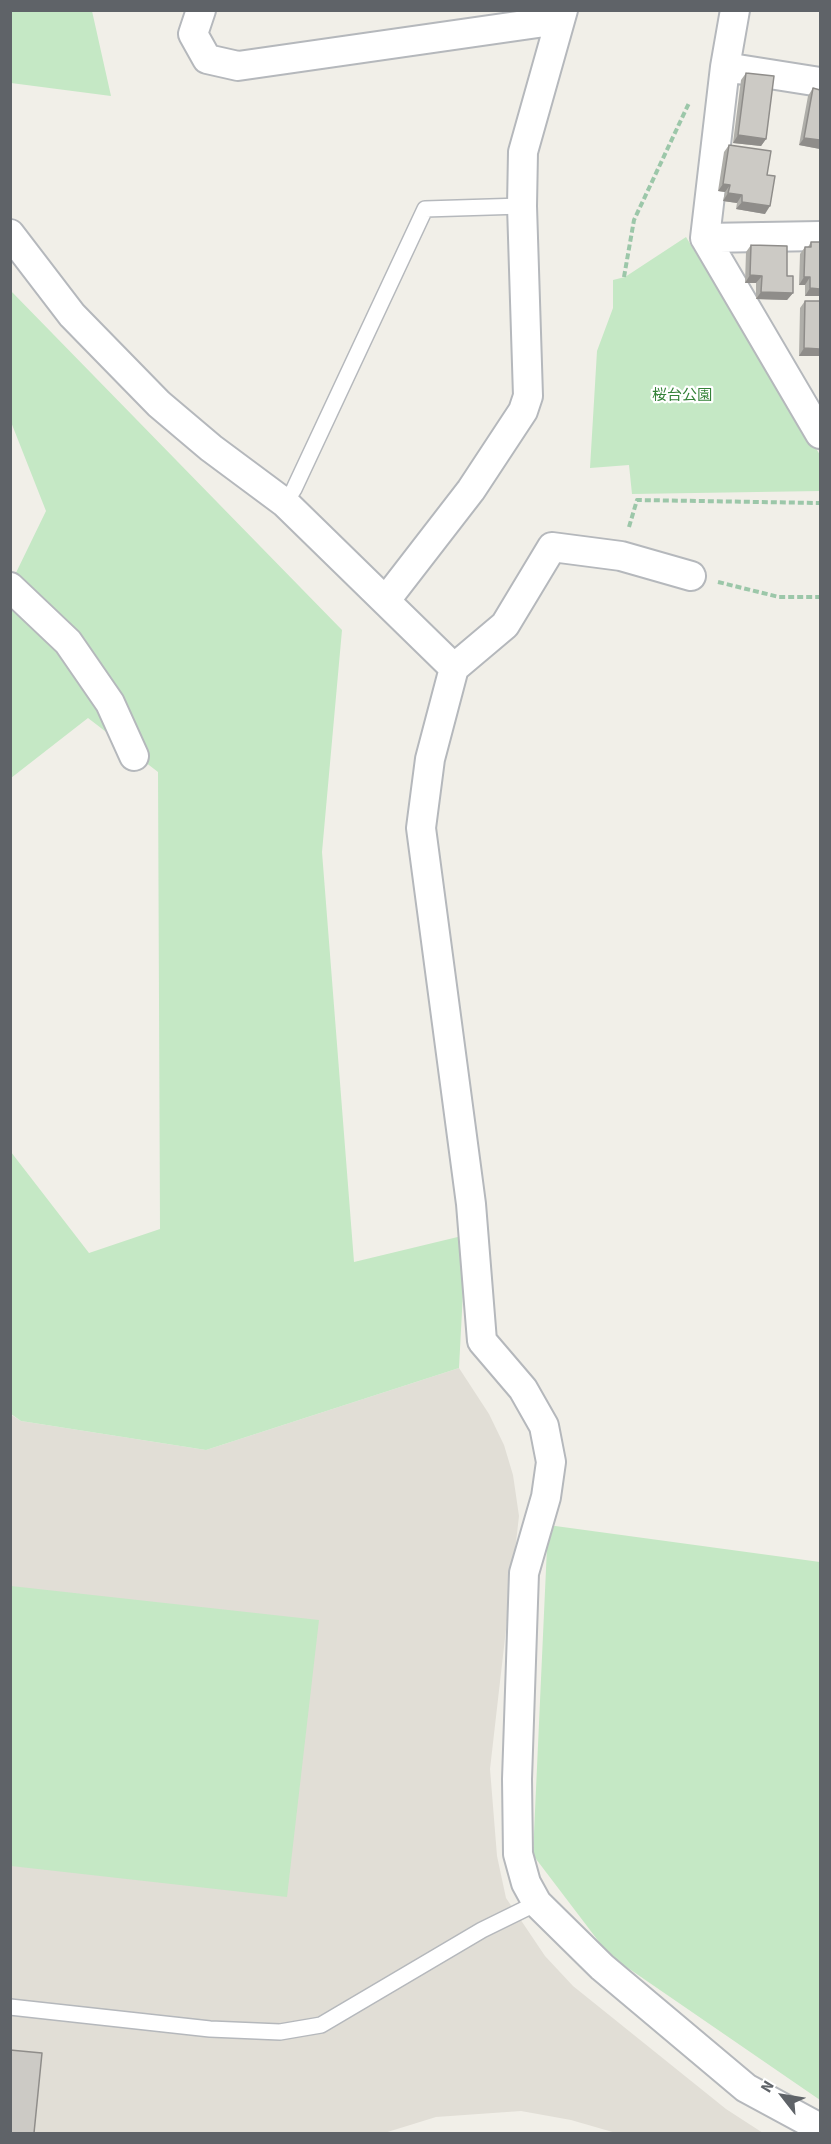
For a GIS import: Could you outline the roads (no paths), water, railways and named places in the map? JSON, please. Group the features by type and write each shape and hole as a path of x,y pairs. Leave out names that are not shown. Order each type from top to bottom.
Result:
{"street":[{"path":"201,10 193,34 207,59 238,66 561,15 523,152 522,206 528,396 523,411 471,490 386,600"},
{"path":"735,10 725,67 705,238 820,434"},
{"path":"725,67 820,82"},
{"path":"11,235 72,315 159,404 212,448 285,503 454,668"},
{"path":"705,238 820,236"},
{"path":"691,576 621,555 552,547 505,625 454,668 430,759 421,828 471,1203 482,1341 523,1389 544,1426 551,1462 546,1497 524,1573 520,1619 518,1854 526,1883 537,1904 602,1967 746,2088 820,2128"},
{"path":"10,587 68,642 110,703 134,756"}],"lane":[{"path":"285,503 294,489 424,209 522,206"},
{"path":"10,2007 210,2030 280,2032 321,2025 482,1930 537,1904"}],"park label":[{"name":"桜台公園","path":"682,397"}]}
